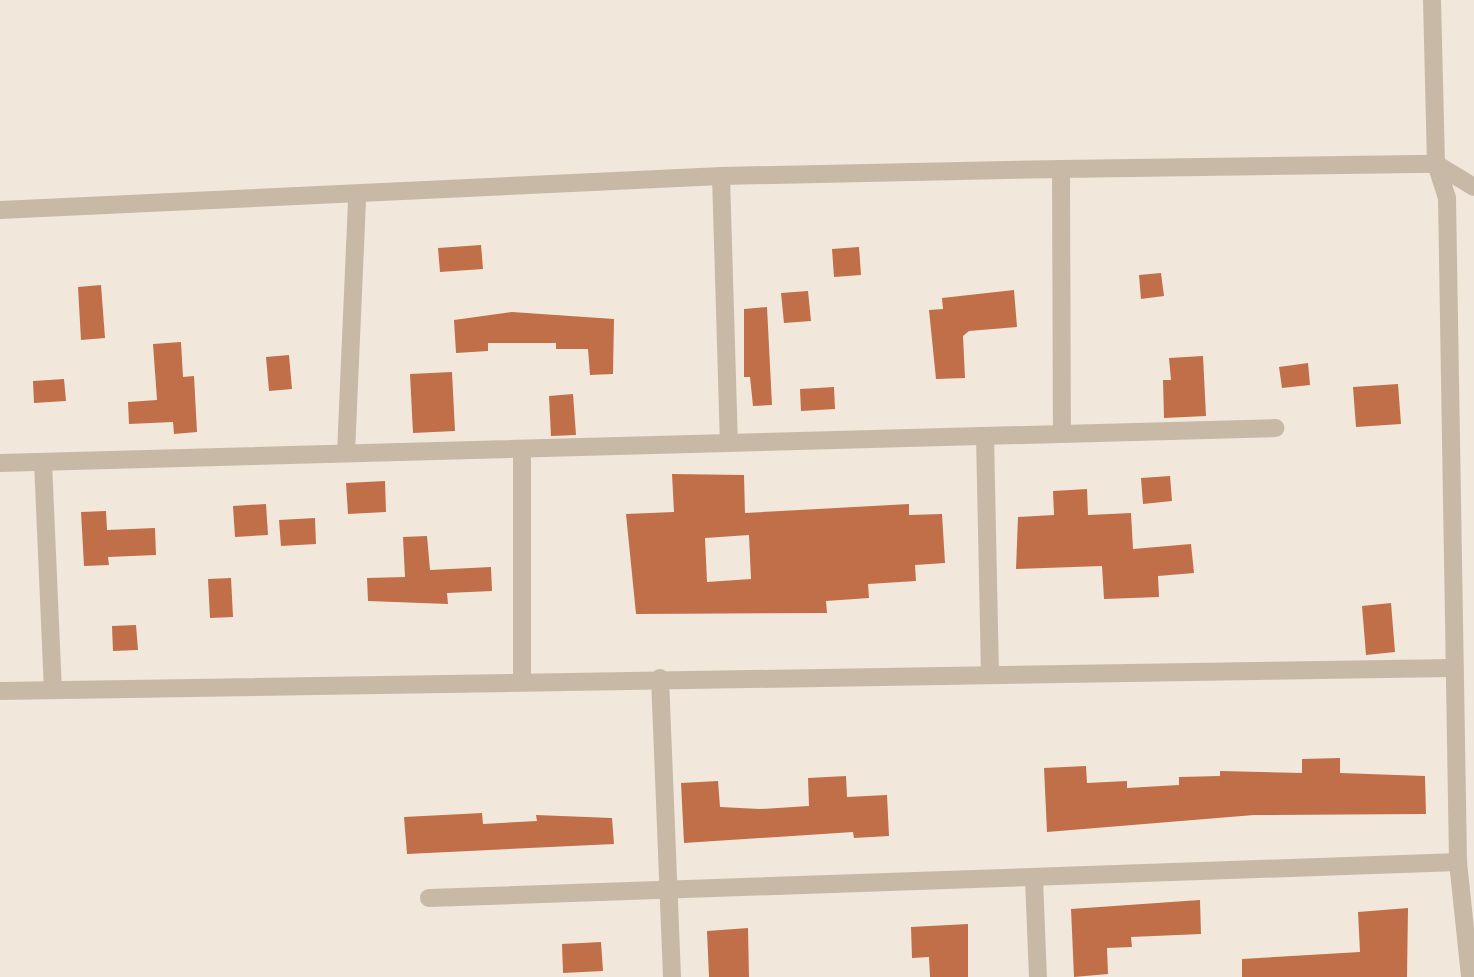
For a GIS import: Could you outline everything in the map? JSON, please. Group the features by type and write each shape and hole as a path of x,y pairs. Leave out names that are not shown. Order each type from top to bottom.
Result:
{"street":[{"path":"1432,0 1436,164 1447,198 1453,668 1465,764 1458,862 1471,977"},
{"path":"0,210 357,197 721,176 1061,169 1436,164 1474,187"},
{"path":"1061,169 1062,434"},
{"path":"721,176 730,443"},
{"path":"346,453 357,197"},
{"path":"0,463 1276,428"},
{"path":"985,436 990,671"},
{"path":"522,449 522,681"},
{"path":"43,462 53,690"},
{"path":"0,691 990,671 1453,668"},
{"path":"660,678 672,977"},
{"path":"429,898 1034,879 1458,862"},
{"path":"1034,879 1038,977"}],"building":[{"path":"481,245 483,269 440,272 438,248"},
{"path":"859,247 861,275 834,277 832,249"},
{"path":"1161,273 1164,296 1141,299 1139,275"},
{"path":"101,285 105,338 81,340 78,287"},
{"path":"1014,290 1017,327 969,331 963,336 965,378 936,379 929,310 943,309 942,298"},
{"path":"808,291 811,321 784,323 781,293"},
{"path":"767,307 772,405 753,406 750,377 744,377 744,309"},
{"path":"512,312 614,319 613,374 590,375 588,349 556,349 556,343 488,343 488,351 456,353 454,320"},
{"path":"181,342 183,377 194,376 197,432 174,434 173,422 129,424 128,402 157,400 153,344"},
{"path":"289,355 292,389 269,391 266,357"},
{"path":"1203,356 1206,416 1164,418 1163,380 1171,380 1169,358"},
{"path":"1308,363 1310,385 1282,388 1279,367"},
{"path":"452,372 455,431 413,433 410,374"},
{"path":"64,379 66,401 34,403 33,381"},
{"path":"1398,384 1401,424 1356,427 1353,387"},
{"path":"834,387 835,409 801,411 800,389"},
{"path":"573,394 576,435 551,436 549,396"},
{"path":"672,474 744,475 745,513 909,504 909,515 942,514 945,563 915,565 916,581 868,584 869,598 826,601 827,613 636,614 626,514 674,512","holes":["749,535 751,579 707,582 705,538"]},
{"path":"1170,476 1172,501 1143,504 1141,478"},
{"path":"385,481 386,512 348,514 346,483"},
{"path":"1087,489 1088,515 1131,513 1133,549 1191,544 1194,573 1158,576 1159,597 1104,599 1102,566 1016,569 1018,517 1054,515 1053,491"},
{"path":"266,504 268,535 235,537 233,506"},
{"path":"106,511 107,530 155,528 156,555 108,557 109,565 84,566 81,512"},
{"path":"315,518 316,544 281,546 279,520"},
{"path":"427,536 430,570 491,567 492,591 447,593 448,604 368,601 367,578 405,577 403,537"},
{"path":"231,578 233,617 210,618 208,579"},
{"path":"1391,603 1395,652 1366,655 1362,606"},
{"path":"136,625 138,650 113,651 112,626"},
{"path":"1340,758 1340,773 1425,776 1426,814 1254,815 1047,832 1044,768 1086,766 1087,783 1127,781 1127,788 1179,785 1179,777 1220,776 1220,771 1302,773 1302,759"},
{"path":"846,776 847,797 887,795 889,836 854,838 853,832 684,843 681,783 718,781 720,807 760,809 809,806 808,778"},
{"path":"482,813 483,824 537,821 536,815 612,818 614,844 407,854 404,817"},
{"path":"1200,900 1201,934 1131,937 1132,947 1107,948 1108,974 1074,977 1071,909"},
{"path":"1408,908 1407,977 1242,977 1242,959 1360,952 1358,912"},
{"path":"968,924 968,977 930,977 929,957 912,958 911,927"},
{"path":"748,928 749,977 709,977 707,931"},
{"path":"601,942 603,971 563,973 562,944"}]}
